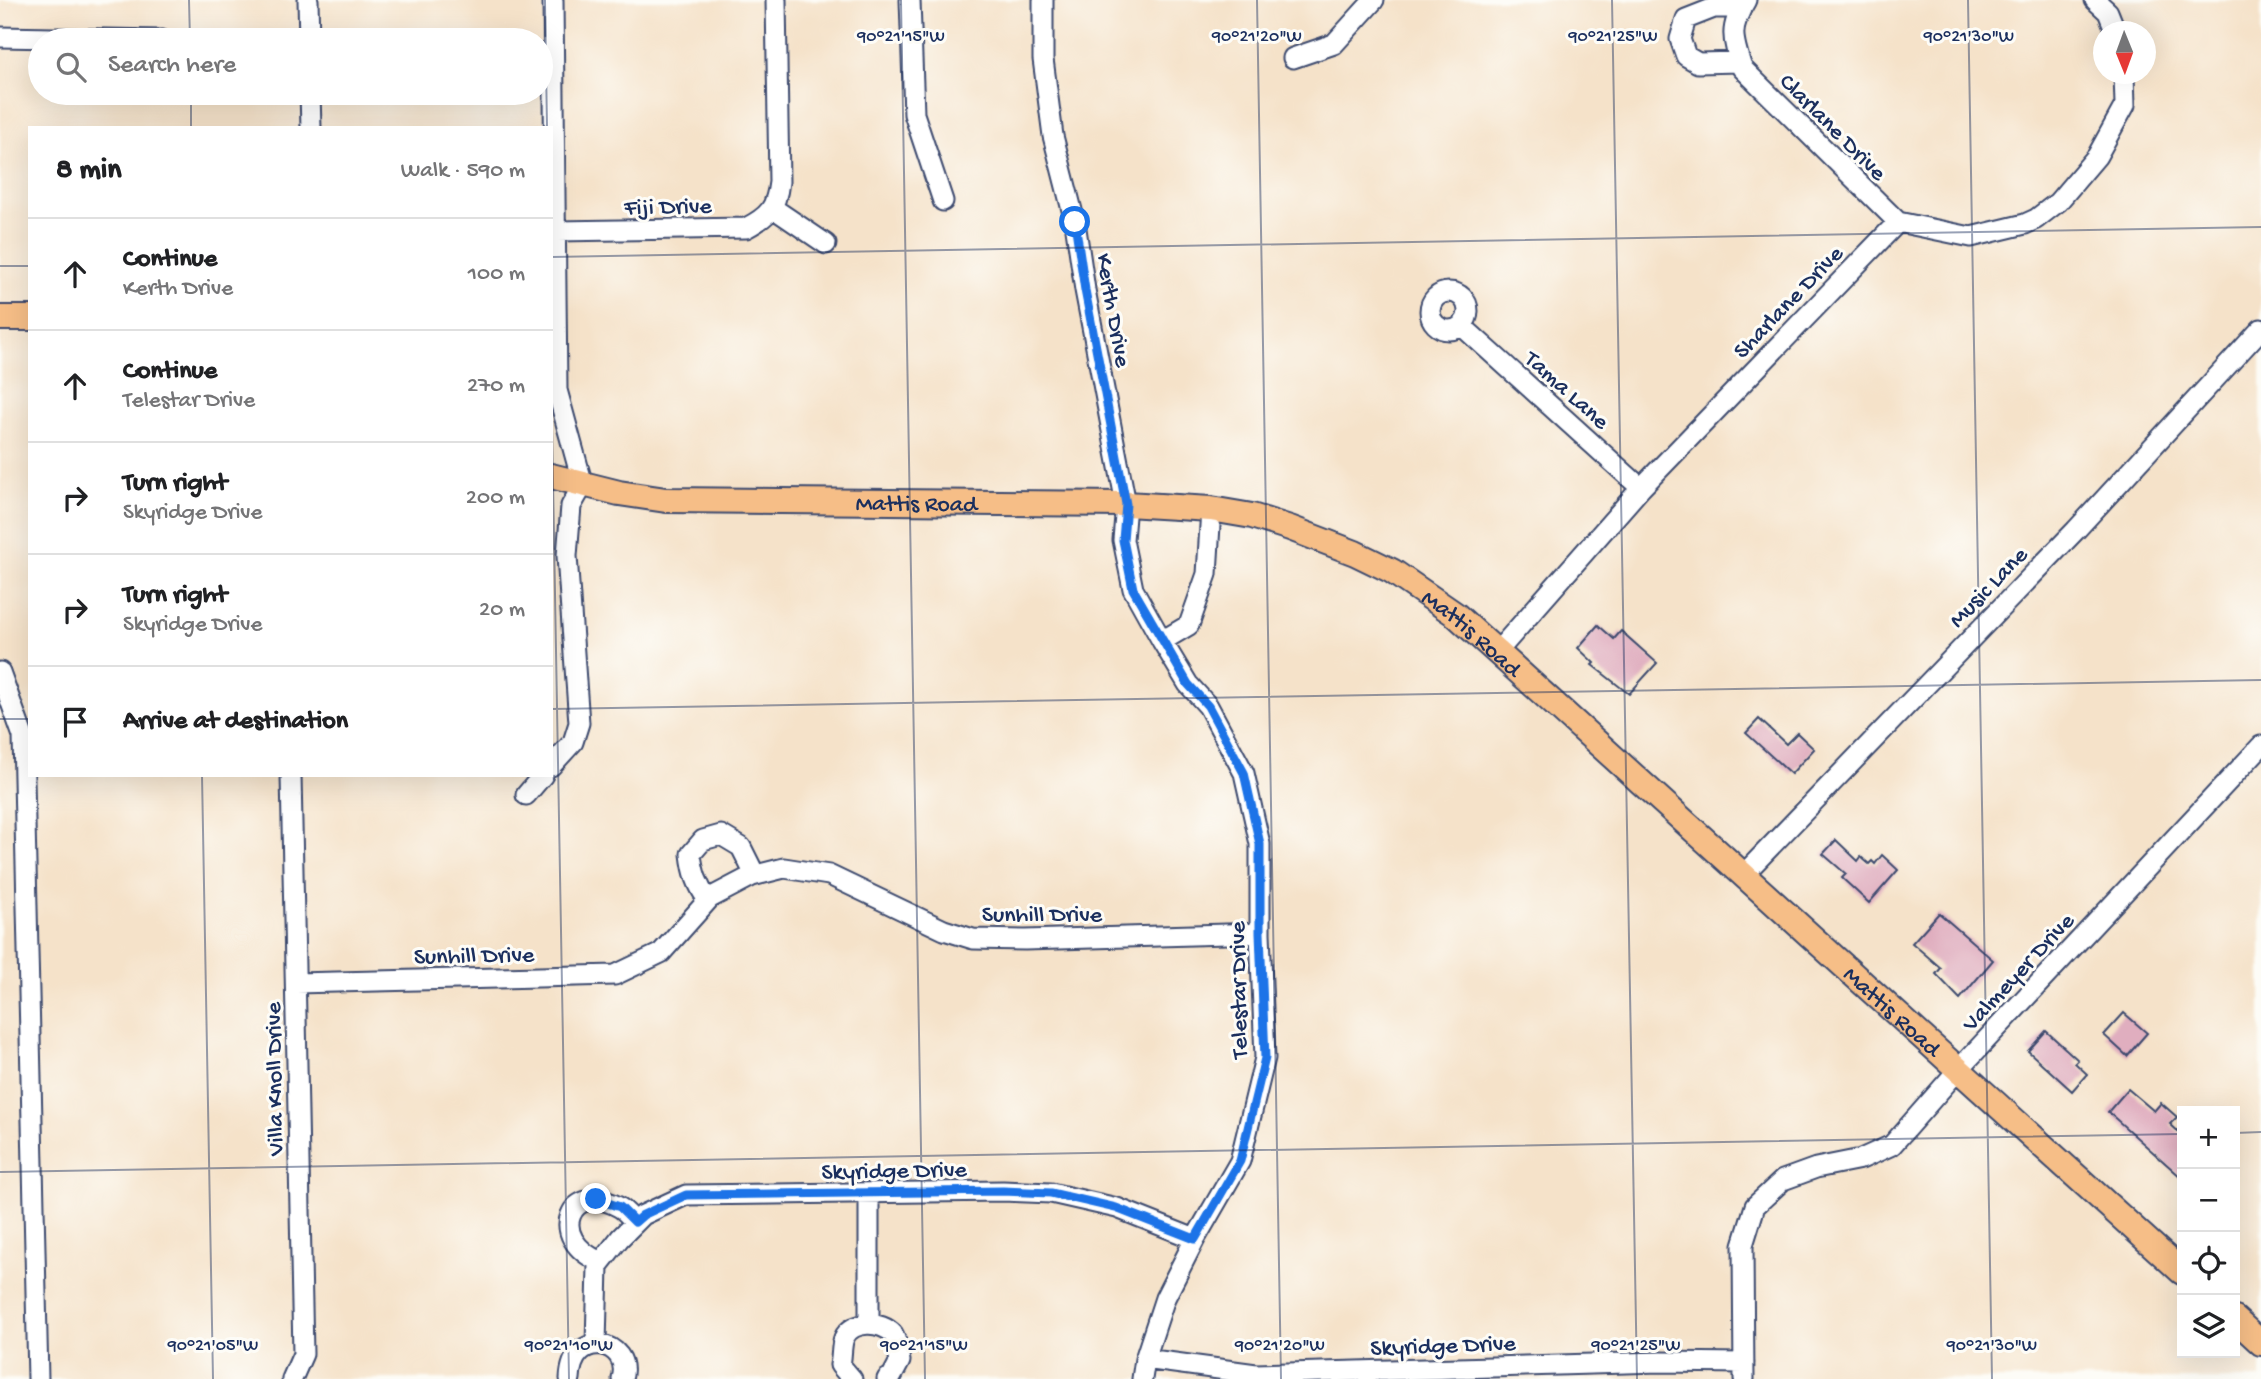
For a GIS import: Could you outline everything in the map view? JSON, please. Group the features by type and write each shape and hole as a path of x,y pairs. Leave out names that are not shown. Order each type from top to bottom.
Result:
{"main road":[{"path":"0,318 28,318"},
{"name":"Mattis Road","path":"553,478 666,500 1126,504 1212,509 1252,516 1355,552 1392,571 1456,615 2177,1267"},
{"path":"2240,1324 2261,1343"}],"street":[{"path":"308,0 309,28"},
{"path":"553,0 557,231 554,398 583,485 571,506 567,555 579,723 573,742 553,764"},
{"path":"776,0 779,182 774,208 826,244"},
{"path":"910,0 914,114 943,201"},
{"name":"Kerth Drive","path":"1043,0 1043,59 1053,136 1075,222 1085,290 1126,504"},
{"path":"1293,58 1334,44 1374,0"},
{"path":"2095,0 2108,12 2112,21"},
{"name":"Clarlane Drive","path":"1744,3 1735,18 1732,40 1742,68 1898,222"},
{"name":"Clarlane Drive","path":"1740,62 1698,63 1686,56 1680,39 1686,19 1714,8 1744,3"},
{"path":"0,37 28,38"},
{"path":"1898,222 1971,237 2036,219 2058,202 2096,156 2125,106 2124,84"},
{"path":"310,105 311,126"},
{"name":"Fiji Drive","path":"557,231 746,228 774,208"},
{"name":"Sharlane Drive","path":"1497,652 1641,488 1898,222"},
{"name":"Tama Lane","path":"1462,326 1641,488"},
{"name":"Music Lane","path":"1744,874 2076,530 2261,329"},
{"name":"Telestar Drive","path":"1126,504 1123,540 1133,589 1188,684 1208,706 1244,773 1260,844 1265,1058 1240,1161 1165,1298 1144,1359 1142,1379"},
{"path":"1162,641 1189,625 1207,574 1212,509"},
{"path":"0,672 23,736 38,1379"},
{"name":"Valmeyer Drive","path":"1744,1371 1743,1245 1755,1206 1783,1180 1816,1168 1861,1159 1892,1145 1958,1070 2261,746"},
{"name":"Villa Knoll Drive","path":"291,777 303,1354 292,1379"},
{"path":"526,795 541,777"},
{"path":"708,900 694,873 691,854 703,840 721,835 741,847 755,875"},
{"name":"Sunhill Drive","path":"296,982 615,975 662,953 708,900 755,875 784,868 829,875 944,930 973,939 1260,933"},
{"name":"Skyridge Drive","path":"601,1262 643,1215 686,1195 1051,1193 1116,1208 1195,1239"},
{"path":"869,1194 869,1324"},
{"path":"596,1344 598,1266 601,1262 578,1248 570,1237 571,1213 578,1203 596,1199 620,1207 635,1222"},
{"path":"852,1379 840,1365 845,1336 853,1329 869,1324 882,1326 894,1335 900,1361 892,1376 887,1379"},
{"path":"570,1379 572,1360 584,1347 596,1344 614,1349 621,1358 625,1370 622,1379"},
{"name":"Skyridge Drive","path":"1144,1359 1256,1374 1660,1362 1744,1371"}],"building":[{"path":"1598,625 1614,639 1621,631 1657,663 1629,694 1592,665 1594,663 1578,648"},
{"path":"1759,719 1786,744 1797,733 1814,749 1791,774 1746,733"},
{"path":"1836,840 1858,861 1861,857 1869,864 1872,861 1875,864 1882,855 1898,870 1869,903 1842,878 1846,874 1823,854"},
{"path":"1939,913 1993,960 1960,999 1936,974 1941,968 1912,943"},
{"path":"2124,1013 2147,1033 2127,1056 2104,1035"},
{"path":"2046,1031 2078,1060 2075,1063 2087,1074 2072,1091 2028,1051"},
{"path":"2128,1089 2154,1111 2161,1103 2177,1117 2170,1124 2177,1130 2177,1174 2108,1112"}],"route":[{"path":"596,1199 620,1207 635,1222 643,1215 686,1195 1003,1191 1051,1193 1116,1208 1195,1239 1240,1161 1265,1058 1260,844 1244,773 1208,706 1188,684 1133,589 1123,540 1126,504 1085,290 1075,222"}]}
